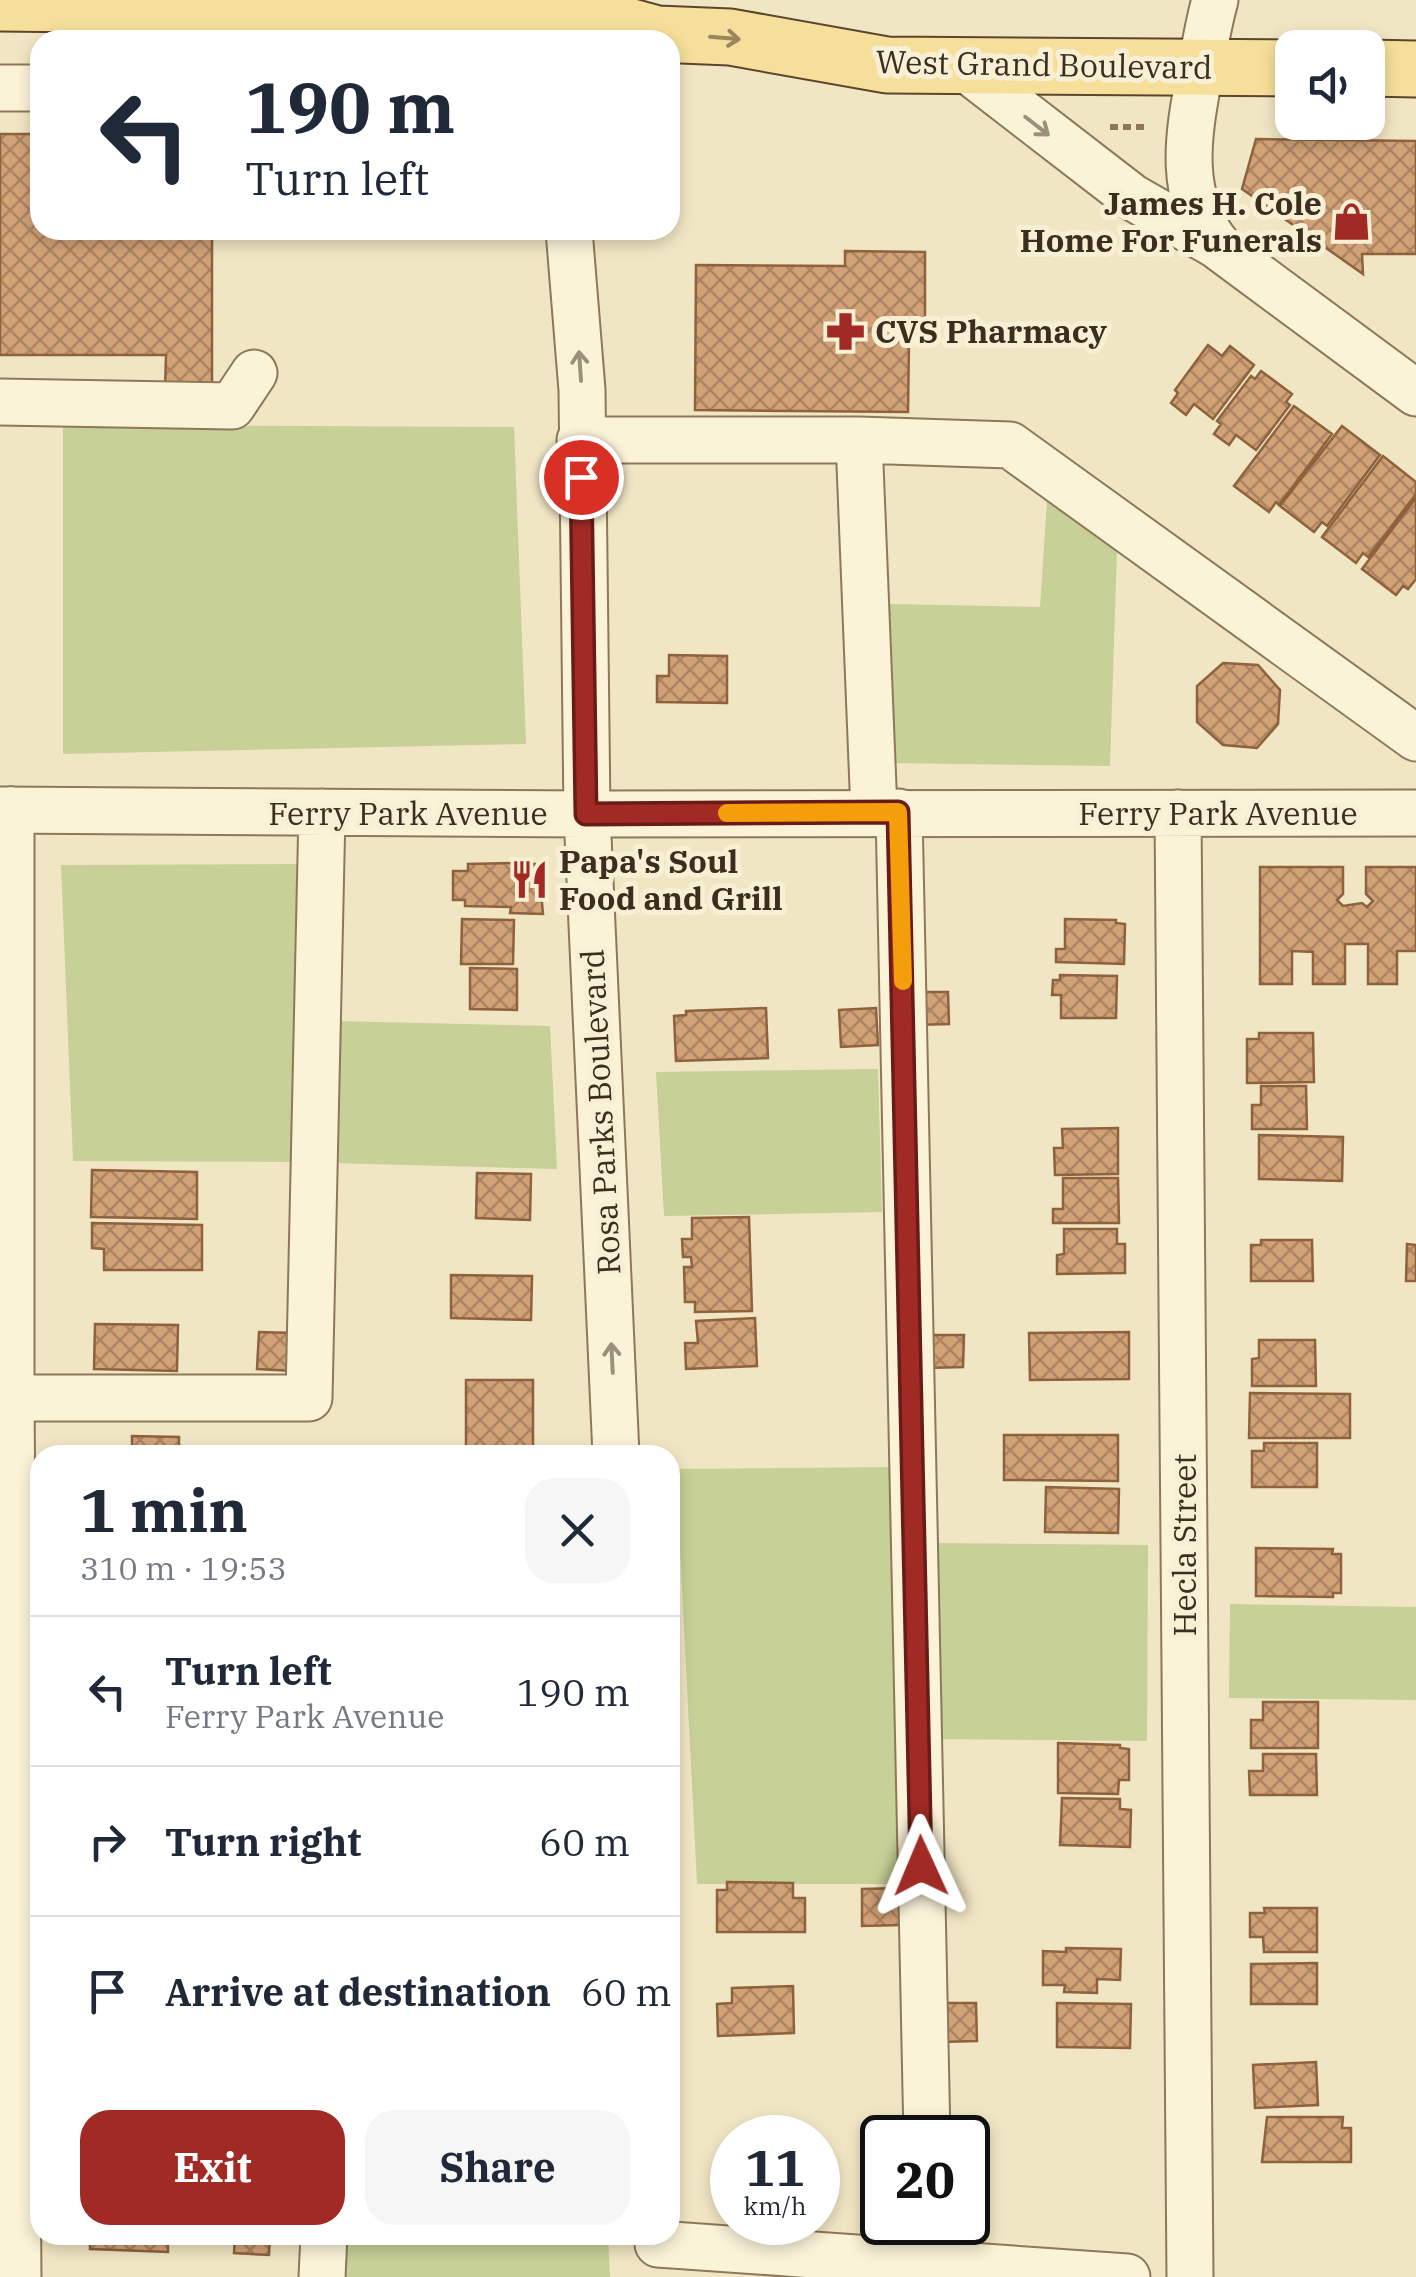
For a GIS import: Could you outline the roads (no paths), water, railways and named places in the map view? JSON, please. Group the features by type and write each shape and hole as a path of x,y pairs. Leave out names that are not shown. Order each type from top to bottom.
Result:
{"main road":[{"name":"West Grand Boulevard","path":"0,3 537,11 616,0"},
{"name":"West Grand Boulevard","path":"537,11 636,30"},
{"name":"West Grand Boulevard","path":"680,35 730,37 887,65 1275,68"},
{"path":"1385,68 1416,69"}],"street":[{"path":"1213,5 1188,132 1189,176 1202,223 1220,248"},
{"path":"460,30 537,11"},
{"path":"961,65 1132,198 1220,248 1416,393"},
{"path":"0,88 30,88"},
{"name":"Rosa Parks Boulevard","path":"571,240 582,390 586,814 616,1445"},
{"path":"0,402 232,406 254,373"},
{"path":"580,440 859,440 1010,446 1416,738"},
{"path":"859,440 886,812 926,2115"},
{"path":"6,810 11,1398 26,1731 18,2040 18,2277"},
{"name":"Ferry Park Avenue","path":"6,810 1416,813"},
{"path":"11,1398 308,1398 322,812"},
{"name":"Hecla Street","path":"1178,812 1190,2277"},
{"path":"322,2277 324,2245"},
{"path":"658,2252 869,2245"},
{"path":"941,2245 1127,2277"}],"place":[{"name":"James H. Cole Home For Funerals","path":"1352,221"},
{"name":"CVS Pharmacy","path":"845,331"},
{"name":"Papa's Soul Food and Grill","path":"529,879"}]}
